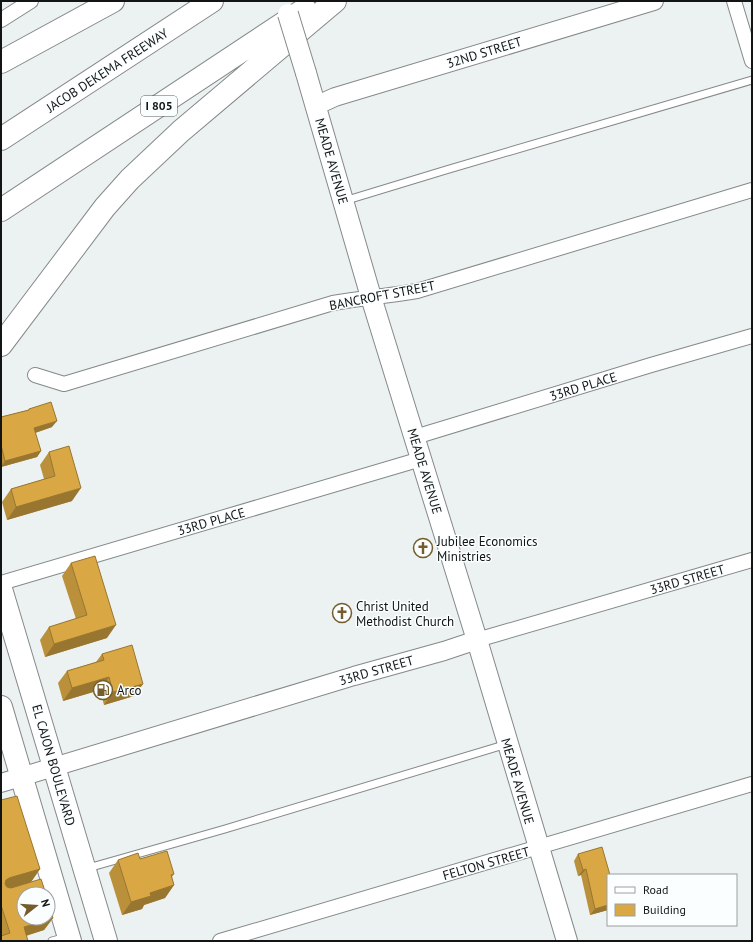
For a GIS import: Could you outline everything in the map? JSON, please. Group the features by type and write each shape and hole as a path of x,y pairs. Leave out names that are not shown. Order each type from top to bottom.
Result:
{"main road":[{"path":"1,61 113,1"},
{"name":"JACOB DEKEMA FREEWAY","path":"1,139 212,1"},
{"name":"MEADE AVENUE","path":"284,1 371,297 477,640 566,941"},
{"name":"I 805","path":"1,210 317,1"},
{"path":"1,345 105,207 130,179 181,132 335,1"},
{"name":"EL CAJON BOULEVARD","path":"1,589 106,941"},
{"path":"1,707 22,777 64,939"}],"street":[{"path":"1,20 31,1"},
{"name":"32ND STREET","path":"315,106 335,97 654,1"},
{"path":"734,1 752,61"},
{"name":"BANCROFT STREET","path":"35,375 64,384 333,303 417,291 752,190"},
{"name":"33RD PLACE","path":"415,436 752,336"},
{"name":"33RD PLACE","path":"1,583 422,459"},
{"name":"33RD STREET","path":"1,784 354,676 752,560"},
{"name":"FELTON STREET","path":"220,941 752,784"}],"lane":[{"path":"344,201 752,80"},
{"path":"84,869 225,829 507,744"}],"building":[{"path":"51,402 57,421 34,428 41,451 5,461 1,445 1,417 29,410"},
{"path":"69,446 81,488 16,507 11,489 55,476 49,452"},
{"path":"95,556 116,625 54,644 49,627 87,615 71,563"},
{"path":"132,645 143,684 113,692 109,677 72,688 67,671 104,660 102,654"},
{"path":"17,796 40,869 9,878 6,880 5,884 7,887 11,888 16,886 16,926 27,926 24,927 28,941 1,941 1,936 10,933 1,905 1,800"},
{"path":"602,847 610,874 607,874 607,905 595,909 586,869 583,870 578,854"},
{"path":"167,851 174,874 171,875 174,885 150,893 151,896 131,902 118,860 138,853 140,859"},
{"path":"41,879 43,886 18,886"}],"place":[{"name":"Jubilee Economics Ministries","path":"423,548"},
{"name":"Christ United Methodist Church","path":"342,613"},
{"name":"Arco","path":"103,690"}]}
